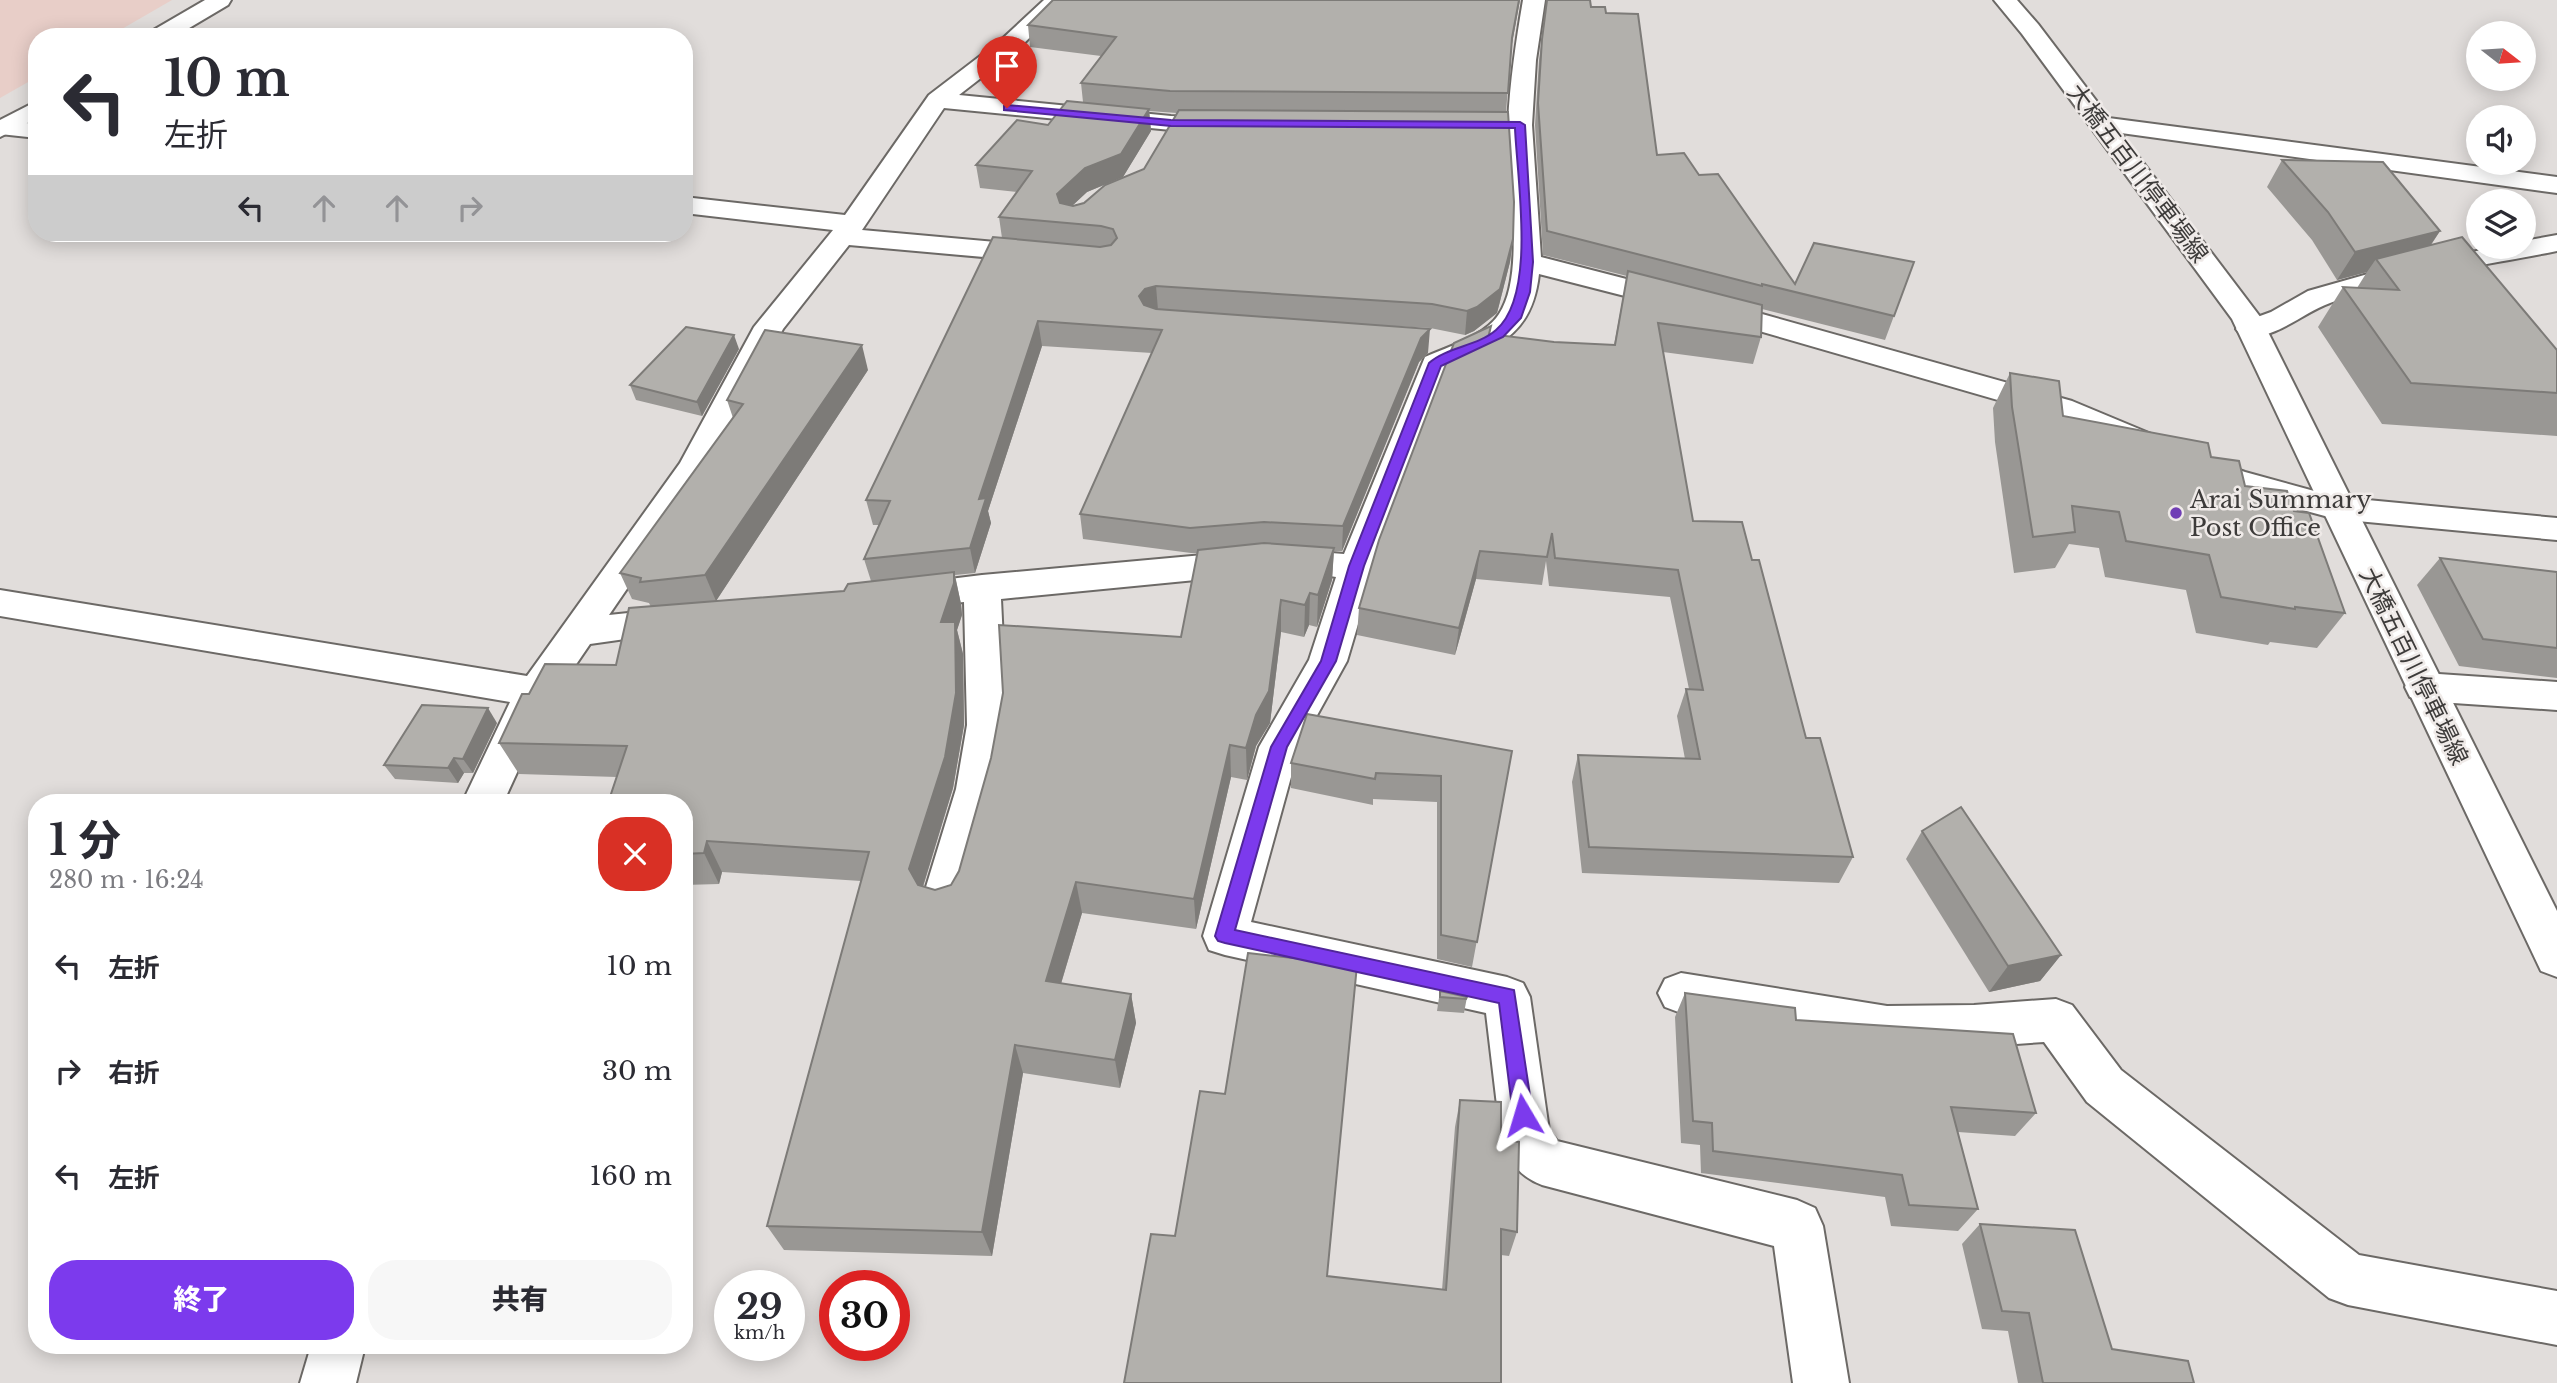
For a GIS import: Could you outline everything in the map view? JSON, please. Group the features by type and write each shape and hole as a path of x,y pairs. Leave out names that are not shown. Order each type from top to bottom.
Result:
{"street":[{"path":"173,28 220,0"},
{"path":"487,794 536,692 695,466 769,327 847,230 937,100 1009,45 1057,0"},
{"path":"1534,0 1524,60 1506,125 1527,262 1524,292 1515,318 1499,335 1436,363 1357,566 1328,661 1279,747 1225,936 1507,996 1526,1139 1542,1161 1797,1226 1821,1383"},
{"name":"大橋五百川停車場線","path":"2005,0 2246,318 2336,508 2557,957"},
{"path":"937,100 1171,123 1241,124"},
{"path":"2,129 28,113"},
{"path":"1158,148 1171,123"},
{"path":"2101,124 2557,185"},
{"path":"2,129 28,130"},
{"path":"693,206 847,230 1062,256"},
{"path":"2251,329 2281,318 2318,297 2377,280 2557,243"},
{"path":"1527,262 1752,320 2061,408 2233,480 2336,508 2557,529"},
{"path":"1416,339 1468,348"},
{"path":"874,599 982,587 1290,563 1357,566"},
{"path":"944,900 976,789 987,725 982,587"},
{"path":"0,603 536,692"},
{"path":"578,632 712,617"},
{"path":"2424,687 2557,696"},
{"path":"1681,993 1887,1027 1974,1027 2056,1020 2104,1086 2348,1279 2557,1318"},
{"path":"328,1383 336,1354"}],"shaded area":[{"path":"0,0 172,0 124,28 28,28 28,82 0,98"}],"building":[{"path":"1053,0 1519,0 1512,38 1508,93 1170,91 1081,83 1116,37 1028,25"},
{"path":"1547,0 1590,0 1591,7 1605,7 1606,13 1638,14 1657,155 1684,153 1699,175 1718,174 1795,284 1814,243 1914,262 1894,316 1762,286 1547,231 1538,103"},
{"path":"1067,101 1149,109 1121,154 1085,168 1057,194 1060,203 1073,206 1084,203 1105,185 1144,169 1179,110 1508,112 1514,202 1513,239 1500,289 1477,307 1467,311 1432,304 1156,286 1145,289 1139,296 1144,305 1156,309 1430,329 1421,338 1343,526 1264,522 1190,528 1080,514 1162,330 1038,321 979,499 986,498 970,548 864,559 890,501 866,500 993,237 1100,247 1111,245 1117,238 1113,229 1101,226 999,217 1032,171 976,165 1017,120 1048,125"},
{"path":"2282,160 2383,162 2440,231 2355,252 2328,212"},
{"path":"2462,237 2466,242 2466,259 2480,259 2557,350 2557,393 2411,383 2343,287 2399,290 2376,259"},
{"path":"1628,271 1762,305 1761,337 1658,323 1693,521 1742,522 1752,560 1759,560 1806,738 1820,738 1853,857 1589,847 1578,755 1700,759 1686,689 1703,690 1678,570 1555,558 1552,533 1547,557 1480,551 1459,628 1359,608 1379,540 1454,343 1491,326 1489,334 1554,342 1615,345"},
{"path":"686,327 734,335 697,402 630,385"},
{"path":"765,330 862,345 705,575 640,582 641,578 620,573 743,404 727,400"},
{"path":"2010,373 2059,381 2063,416 2208,443 2211,457 2239,461 2245,486 2287,491 2294,511 2309,513 2345,613 2295,609 2221,597 2209,555 2126,541 2119,512 2072,506 2075,532 2033,537 2012,407"},
{"path":"1264,543 1334,548 1318,595 1310,593 1305,605 1281,600 1269,691 1256,715 1246,748 1230,745 1194,899 1076,882 1046,981 1131,994 1115,1060 1015,1045 982,1232 767,1226 869,852 707,841 704,853 693,854 693,794 611,794 627,746 499,743 522,694 529,694 545,664 616,665 629,608 844,591 848,584 954,572 954,583 941,622 955,622 956,693 945,757 909,869 918,885 935,890 951,885 959,871 991,758 1003,693 999,625 1181,637 1198,550"},
{"path":"2440,558 2557,572 2557,648 2483,639"},
{"path":"422,705 488,708 463,759 454,758 448,768 384,765"},
{"path":"1307,714 1512,751 1477,942 1441,935 1441,776 1376,773 1375,779 1291,763"},
{"path":"1961,807 2061,955 2008,966 1922,831"},
{"path":"1248,953 1357,965 1327,1276 1446,1290 1460,1100 1501,1102 1501,1140 1519,1142 1517,1232 1501,1229 1501,1383 1124,1383 1151,1234 1175,1236 1200,1091 1225,1094"},
{"path":"1440,991 1467,997 1440,997"},
{"path":"1685,993 1795,1008 1796,1020 2013,1034 2036,1113 1951,1107 1978,1209 1909,1205 1902,1175 1713,1151 1712,1123 1693,1121"},
{"path":"1980,1224 2075,1230 2112,1349 2188,1361 2194,1383 2043,1383 2029,1313 2002,1311"}],"place":[{"name":"Arai Summary Post Office","path":"2176,513"}],"route":[{"path":"1007,108 1171,123 1520,125 1527,262 1524,292 1515,318 1499,335 1436,363 1357,566 1328,661 1279,747 1225,936 1507,996 1523,1115"}]}
